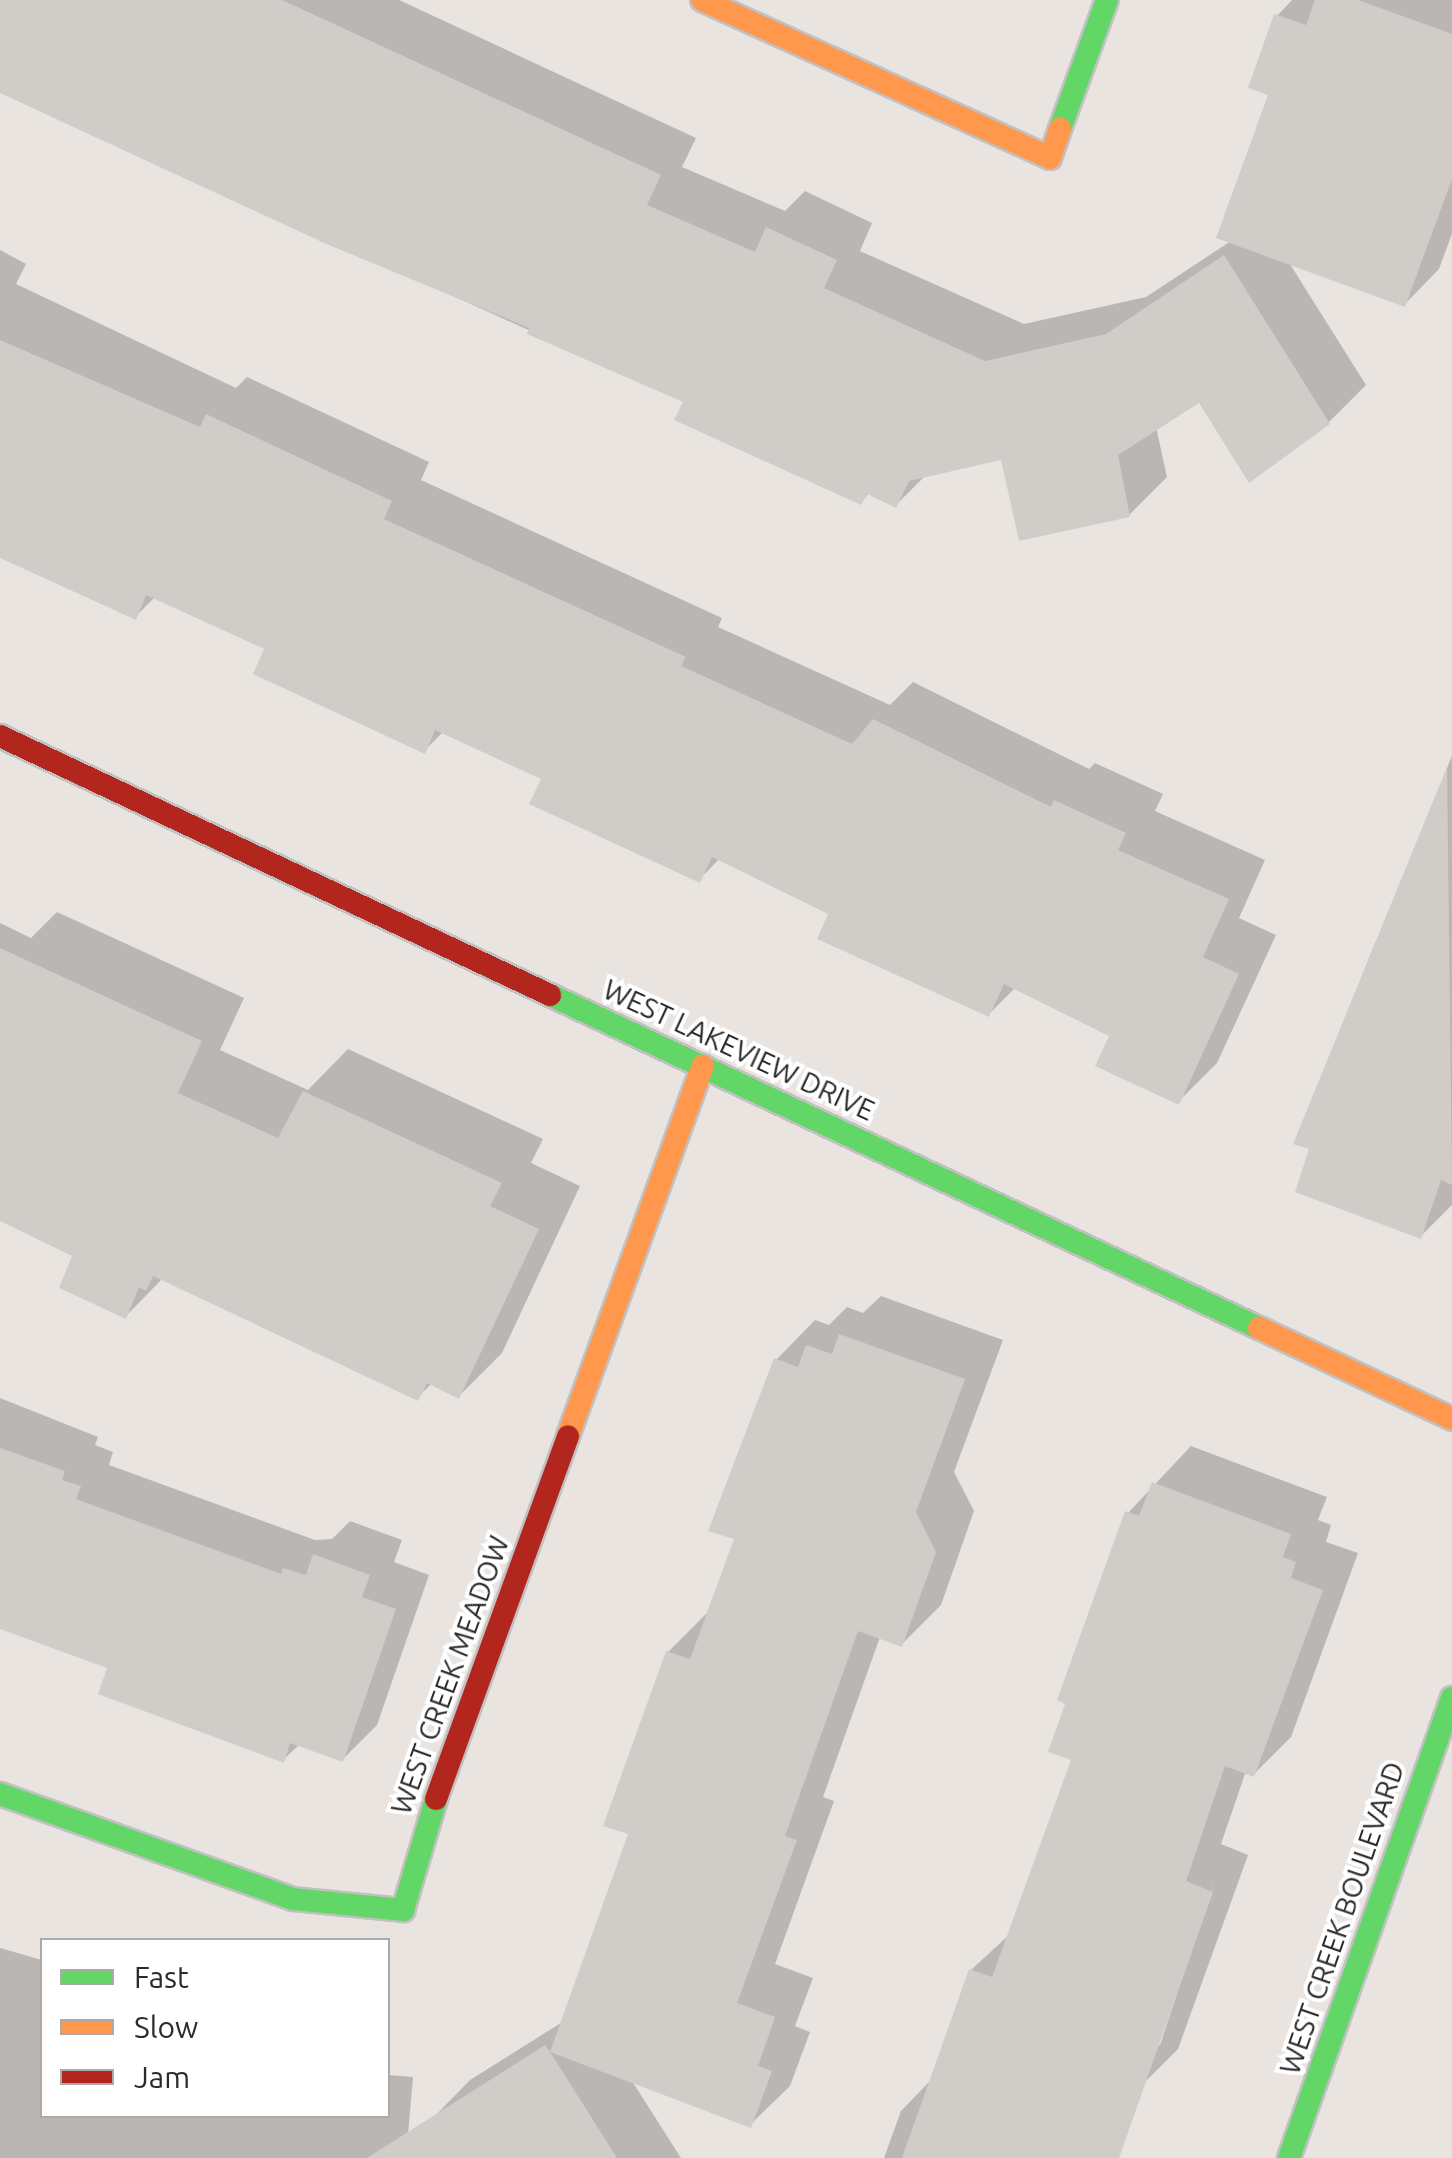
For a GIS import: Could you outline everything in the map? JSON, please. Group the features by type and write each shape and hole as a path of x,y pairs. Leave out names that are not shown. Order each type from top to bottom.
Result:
{"street":[{"path":"702,0 1050,158 1106,0"},
{"name":"WEST LAKEVIEW DRIVE","path":"0,736 1452,1418"},
{"name":"WEST CREEK MEADOW","path":"0,1794 293,1899 403,1910 430,1816 704,1066"},
{"name":"WEST CREEK BOULEVARD","path":"1289,2158 1452,1698"}],"building":[{"path":"0,0 282,0 661,175 647,205 755,252 766,227 837,260 824,288 985,361 1106,334 1224,255 1330,424 1249,483 1199,403 1118,455 1130,517 1019,541 1001,460 909,481 896,508 867,494 861,505 674,420 683,402 527,334 529,328 324,243 0,93"},
{"path":"1315,0 1358,0 1452,34 1452,179 1405,307 1216,238 1268,95 1248,88 1274,14 1306,25"},
{"path":"0,340 200,427 206,414 392,501 384,519 686,657 681,666 852,744 873,719 1051,807 1054,800 1126,833 1118,850 1229,899 1203,957 1239,974 1179,1105 1095,1066 1109,1036 1004,984 989,1017 817,939 828,914 712,857 700,883 529,804 541,779 435,730 425,754 253,674 264,649 146,595 136,620 0,558"},
{"path":"1447,767 1452,1185 1441,1180 1421,1239 1295,1192 1309,1149 1293,1144"},
{"path":"0,948 202,1041 178,1093 278,1138 303,1091 502,1183 490,1206 539,1229 459,1399 427,1383 418,1401 153,1276 146,1291 139,1287 126,1319 59,1288 72,1256 0,1221"},
{"path":"839,1334 965,1379 916,1512 936,1552 902,1647 858,1631 785,1836 797,1840 737,2003 775,2017 758,2066 772,2071 751,2128 550,2052 628,1834 603,1826 666,1651 690,1659 734,1539 708,1531 774,1358 798,1367 806,1345 832,1354"},
{"path":"0,1448 65,1471 62,1480 81,1486 76,1499 281,1574 283,1568 306,1575 313,1554 370,1575 362,1597 396,1609 343,1762 290,1743 284,1763 98,1694 107,1668 0,1629"},
{"path":"1152,1482 1291,1534 1283,1557 1296,1562 1291,1578 1323,1590 1254,1777 1225,1766 1186,1881 1213,1892 1119,2158 902,2158 969,1969 992,1977 1071,1760 1048,1752 1065,1704 1057,1700 1125,1511 1139,1516"},
{"path":"545,2045 617,2158 367,2158"}],"traffic: fast":[{"path":"1060,129 1107,0"},
{"path":"550,995 1259,1328"},
{"path":"1289,2158 1452,1698"},
{"path":"0,1794 293,1899 403,1910 436,1799"}],"traffic: slow":[{"path":"702,0 1050,158 1060,129"},
{"path":"568,1436 703,1066"},
{"path":"1259,1328 1452,1419"}],"traffic: jam":[{"path":"0,736 550,995"},
{"path":"436,1799 568,1436"}]}
